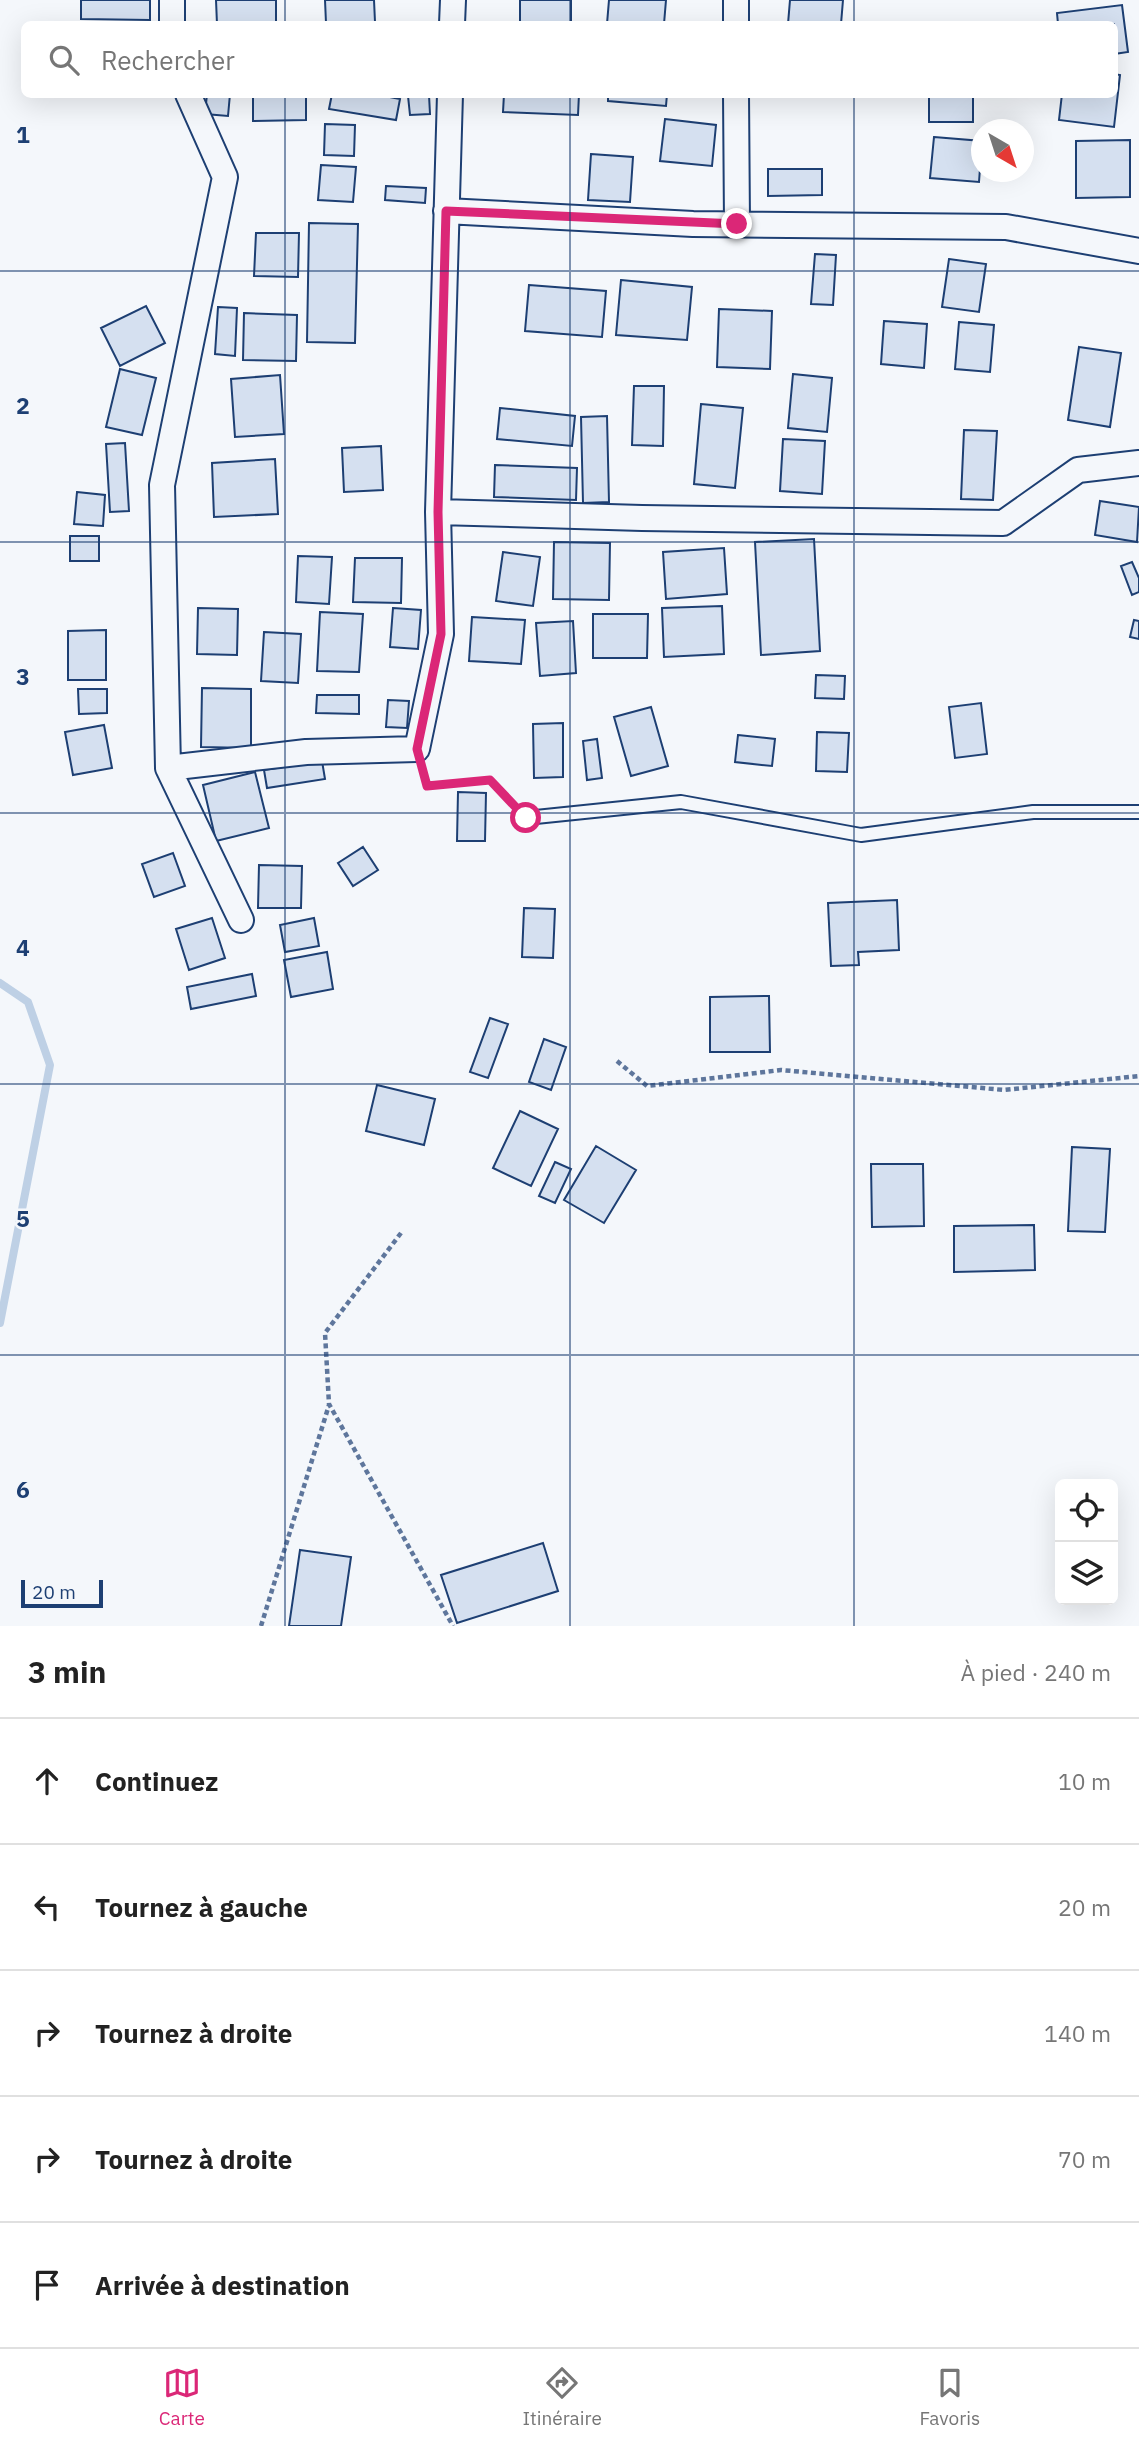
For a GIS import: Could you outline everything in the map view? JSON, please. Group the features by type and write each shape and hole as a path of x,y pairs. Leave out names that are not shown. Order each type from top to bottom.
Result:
{"street":[{"path":"172,0 172,21"},
{"path":"452,21 453,0"},
{"path":"736,0 736,21"},
{"path":"190,98 225,177 162,485 168,768 242,920"},
{"path":"168,768 306,752 417,749 441,634 438,512 450,98"},
{"path":"736,98 737,224"},
{"path":"446,211 737,224 1006,227 1139,251"},
{"path":"438,512 1003,523 1078,470 1139,463"}],"lane":[{"path":"526,818 681,802 861,835 1034,812 1139,811"}],"path":[{"path":"417,749 427,786 490,780 526,818"},
{"path":"617,1061 647,1086 781,1070 1004,1090 1139,1076"},
{"path":"261,1626 329,1404 326,1333 401,1233"},
{"path":"329,1404 453,1626"}],"building":[{"path":"81,0 150,0 150,20 81,19"},
{"path":"216,0 276,0 276,21 217,21"},
{"path":"325,0 374,0 375,21 326,21"},
{"path":"520,0 571,0 571,21 520,21"},
{"path":"609,0 666,0 664,21 607,21"},
{"path":"790,0 843,0 841,21 788,21"},
{"path":"1122,5 1128,52 1118,53 1118,21 1058,21 1057,13"},
{"path":"207,98 230,98 228,116 205,114"},
{"path":"253,98 306,98 306,120 253,121"},
{"path":"331,98 400,99 396,120 329,109"},
{"path":"408,98 429,98 430,114 410,115"},
{"path":"504,98 579,98 578,115 503,112"},
{"path":"608,98 667,98 666,106 608,101"},
{"path":"929,98 973,98 971,122 929,122"},
{"path":"1062,98 1117,98 1114,127 1059,120"},
{"path":"665,119 716,125 712,166 660,161"},
{"path":"325,124 355,125 354,156 324,155"},
{"path":"934,137 971,140 971,181 930,178"},
{"path":"1130,140 1130,197 1076,198 1076,141"},
{"path":"591,154 633,157 630,202 588,200"},
{"path":"321,165 356,167 353,202 318,200"},
{"path":"768,169 822,169 822,195 768,196"},
{"path":"386,186 426,188 425,203 385,200"},
{"path":"309,223 358,224 355,343 307,342"},
{"path":"256,233 299,233 298,277 254,276"},
{"path":"815,254 836,255 833,305 811,304"},
{"path":"949,259 986,264 979,312 942,307"},
{"path":"621,280 692,287 687,340 616,335"},
{"path":"529,285 606,291 602,337 525,331"},
{"path":"146,306 165,343 120,366 101,328"},
{"path":"218,307 237,308 235,356 215,354"},
{"path":"719,309 772,311 770,369 717,367"},
{"path":"244,313 297,315 296,361 243,360"},
{"path":"884,321 927,324 924,368 881,364"},
{"path":"959,322 994,325 990,372 955,369"},
{"path":"1079,347 1121,353 1110,427 1068,420"},
{"path":"120,369 156,378 142,435 106,427"},
{"path":"793,374 832,378 827,432 788,428"},
{"path":"280,375 284,434 235,437 231,379"},
{"path":"634,386 664,386 663,446 632,445"},
{"path":"701,404 743,408 735,488 694,484"},
{"path":"500,408 575,416 572,446 497,439"},
{"path":"607,416 609,502 583,503 581,417"},
{"path":"964,430 997,431 993,500 961,499"},
{"path":"783,439 825,441 822,494 780,491"},
{"path":"125,443 129,511 110,512 106,444"},
{"path":"381,446 383,490 344,492 342,448"},
{"path":"275,459 278,514 214,517 212,463"},
{"path":"495,465 577,468 576,500 494,497"},
{"path":"77,492 105,495 103,526 74,524"},
{"path":"1100,501 1139,507 1137,542 1095,535"},
{"path":"70,536 99,536 99,561 70,561"},
{"path":"814,539 820,651 761,655 755,542"},
{"path":"554,542 610,543 609,600 553,599"},
{"path":"724,548 727,594 666,599 663,552"},
{"path":"503,552 540,557 533,606 496,601"},
{"path":"298,556 332,557 329,604 296,602"},
{"path":"355,558 402,558 401,603 353,602"},
{"path":"1132,562 1139,578 1139,592 1132,595 1121,566"},
{"path":"722,606 724,654 664,657 662,608"},
{"path":"198,608 238,609 237,655 197,654"},
{"path":"393,608 421,610 418,649 390,647"},
{"path":"320,612 363,614 359,672 317,671"},
{"path":"593,614 648,614 647,658 593,658"},
{"path":"472,617 525,620 521,664 469,661"},
{"path":"1134,620 1139,621 1139,639 1130,637"},
{"path":"573,621 576,673 540,676 536,623"},
{"path":"106,630 106,680 68,680 68,631"},
{"path":"264,632 301,634 298,683 261,681"},
{"path":"816,675 845,676 844,699 815,698"},
{"path":"202,688 251,689 251,748 201,747"},
{"path":"78,689 107,689 107,713 79,714"},
{"path":"317,695 359,695 359,714 316,713"},
{"path":"388,700 409,701 407,728 386,727"},
{"path":"981,703 987,754 955,758 949,707"},
{"path":"651,707 668,766 631,776 614,717"},
{"path":"563,723 563,777 534,778 533,724"},
{"path":"104,725 112,768 73,775 65,732"},
{"path":"817,732 849,733 847,772 816,771"},
{"path":"738,735 775,739 772,766 735,762"},
{"path":"597,739 602,778 587,780 583,741"},
{"path":"322,761 325,779 267,788 264,770"},
{"path":"255,772 269,828 216,841 203,785"},
{"path":"458,792 486,793 485,841 457,841"},
{"path":"363,847 378,870 353,886 338,863"},
{"path":"173,853 185,886 154,897 142,864"},
{"path":"259,865 302,866 301,908 258,908"},
{"path":"897,900 899,950 858,952 859,965 831,966 828,903"},
{"path":"524,908 555,909 553,958 522,957"},
{"path":"212,918 225,958 189,970 176,929"},
{"path":"314,918 319,946 285,952 280,925"},
{"path":"327,952 333,989 291,997 284,960"},
{"path":"252,974 256,996 191,1009 187,987"},
{"path":"769,996 770,1052 710,1052 710,997"},
{"path":"490,1018 508,1024 488,1078 470,1072"},
{"path":"544,1039 566,1047 551,1090 529,1082"},
{"path":"377,1085 435,1099 424,1145 366,1131"},
{"path":"520,1111 558,1129 531,1186 493,1168"},
{"path":"596,1146 636,1170 604,1223 564,1200"},
{"path":"1072,1147 1110,1149 1105,1232 1068,1231"},
{"path":"555,1162 571,1169 555,1203 539,1196"},
{"path":"871,1164 923,1164 924,1226 872,1227"},
{"path":"1034,1225 1035,1270 954,1272 954,1226"},
{"path":"543,1543 558,1591 457,1623 441,1575"},
{"path":"300,1550 351,1557 341,1626 289,1626"}],"waterway":[{"path":"0,983 28,1002 50,1065 0,1323"}],"route":[{"path":"526,818 490,780 427,786 417,749 441,634 438,512 446,211 737,224"}]}
